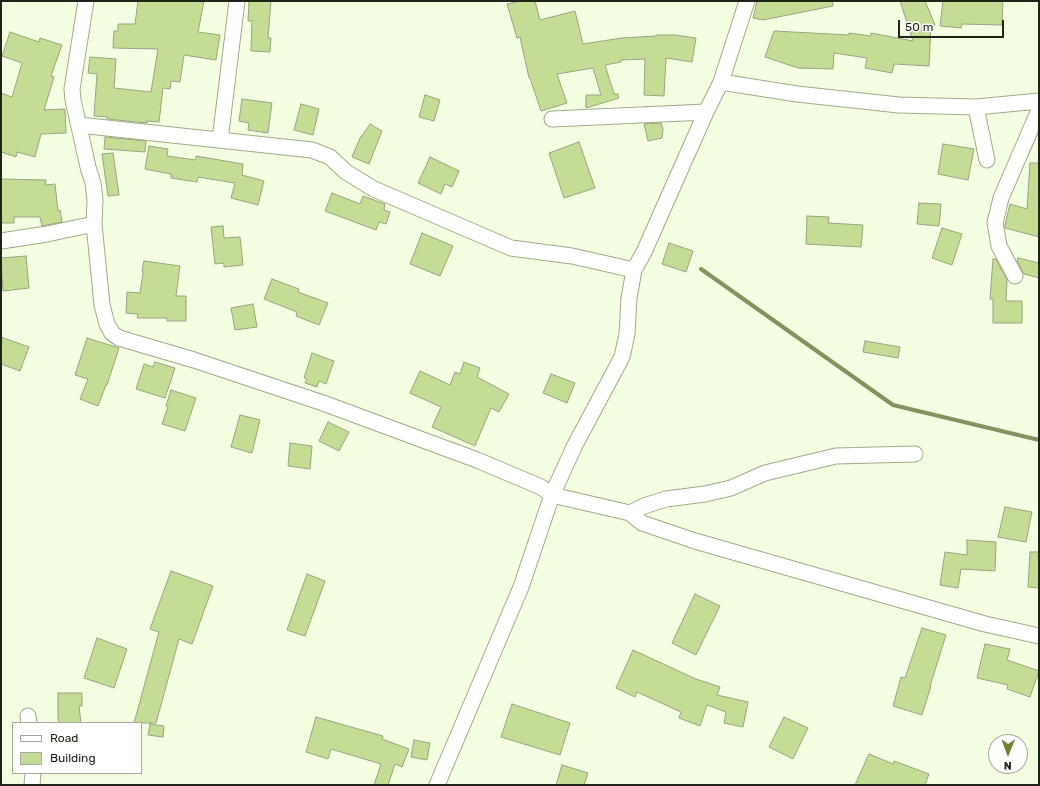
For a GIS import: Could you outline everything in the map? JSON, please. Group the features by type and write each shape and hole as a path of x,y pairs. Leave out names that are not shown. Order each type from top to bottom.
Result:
{"street":[{"path":"86,1 72,89 73,100 88,168 94,183 94,224 102,305 107,324 112,333 119,338 194,360 323,402 477,460 542,487 552,495 630,513 642,523 695,541 985,624 1039,636"},
{"path":"220,140 237,1"},
{"path":"437,785 521,587 552,495 575,446 622,356 627,334 629,298 634,270 644,252 706,112 721,82 747,1"},
{"path":"721,82 797,94 899,106 976,107 1039,101"},
{"path":"976,107 987,160"},
{"path":"1015,276 1000,246 995,223 1001,198 1039,110"},
{"path":"552,119 706,112"},
{"path":"79,125 312,150 330,157 346,172 374,189 511,248 572,256 634,270"},
{"path":"1,241 47,234 94,224"},
{"path":"630,513 644,506 731,488 766,474 836,456 915,454"},
{"path":"32,785 33,774"}],"building":[{"path":"138,1 204,1 198,32 220,35 216,60 184,55 180,82 171,81 170,89 163,88 159,122 147,121 147,123 107,119 107,117 94,116 97,74 88,73 90,57 116,59 114,88 151,92 158,49 113,48 114,31 118,31 118,24 135,24"},
{"path":"249,1 271,1 268,38 271,38 270,52 251,51 252,21 248,21"},
{"path":"520,1 535,1 540,20 575,11 583,44 656,35 675,35 696,38 692,62 666,58 664,96 644,95 645,59 621,60 621,62 605,65 614,94 618,94 619,98 586,108 586,95 601,95 593,68 557,74 567,103 541,111 529,78 520,37 517,38 507,4"},
{"path":"757,1 832,1 833,6 763,20 753,18"},
{"path":"900,1 925,1 935,25 931,25 929,66 894,64 892,73 865,68 867,58 834,53 833,69 798,68 765,57 774,31 849,35 849,33 871,36 871,33 913,41"},
{"path":"943,1 1003,1 1002,25 962,24 961,28 940,26"},
{"path":"10,32 39,42 40,38 62,45 51,76 54,77 44,110 65,109 66,133 41,134 35,157 17,152 16,157 1,152 1,93 12,97 22,63 2,56"},
{"path":"425,95 440,100 434,121 419,117"},
{"path":"242,99 272,103 268,133 248,130 249,123 239,121"},
{"path":"301,104 319,109 313,135 294,130"},
{"path":"661,123 663,129 662,138 648,141 644,124"},
{"path":"370,124 382,131 369,164 352,157 361,136"},
{"path":"105,137 146,141 145,152 104,149"},
{"path":"579,142 595,188 564,198 549,153"},
{"path":"943,144 974,149 968,180 938,174"},
{"path":"149,146 168,149 167,156 196,160 196,156 243,164 242,175 264,181 258,205 231,198 235,183 198,177 197,182 171,178 171,174 145,169"},
{"path":"113,153 119,195 108,196 102,154"},
{"path":"430,157 459,171 452,187 445,184 441,194 418,183"},
{"path":"1030,163 1039,163 1039,237 1005,228 1010,204 1027,209"},
{"path":"1,179 46,180 45,185 55,184 58,211 60,210 62,222 42,226 40,217 14,217 14,223 1,223"},
{"path":"332,193 360,204 363,196 385,204 384,210 390,212 386,224 379,222 376,230 325,211"},
{"path":"919,203 941,204 939,226 917,224"},
{"path":"807,216 829,217 828,223 863,225 861,247 806,244"},
{"path":"223,226 224,238 240,237 243,265 224,267 224,263 215,264 211,227"},
{"path":"942,228 962,234 952,265 932,258"},
{"path":"422,233 453,246 440,276 410,264"},
{"path":"669,243 693,251 686,272 662,264"},
{"path":"26,256 29,288 3,291 1,258"},
{"path":"1018,258 1039,263 1039,278 1024,274 1017,261"},
{"path":"993,259 996,259 1007,280 1006,301 1022,301 1022,323 993,323 993,299 990,299"},
{"path":"144,261 180,266 176,296 186,296 186,321 167,321 167,318 137,318 138,314 126,313 127,292 140,293"},
{"path":"272,279 299,289 298,292 328,303 319,325 296,316 297,312 264,299"},
{"path":"253,304 257,327 235,330 231,308"},
{"path":"1,337 29,347 20,371 1,364"},
{"path":"87,338 119,348 107,385 98,406 80,399 88,379 75,375"},
{"path":"865,341 900,347 898,358 863,352"},
{"path":"312,353 334,361 326,384 319,381 317,387 305,383 307,379 304,378"},
{"path":"155,362 175,368 165,398 136,389 144,364 153,367"},
{"path":"464,362 480,368 477,377 509,394 499,412 491,408 475,446 432,427 441,407 410,393 420,371 450,385 455,372 460,374"},
{"path":"551,374 575,383 567,403 543,393"},
{"path":"171,390 196,398 185,431 162,424 168,407 166,406"},
{"path":"240,415 260,420 252,453 231,447"},
{"path":"328,422 349,432 339,451 319,441"},
{"path":"290,443 312,446 310,469 288,466"},
{"path":"1005,507 1032,512 1026,542 998,537"},
{"path":"967,540 996,542 995,571 961,569 958,588 940,585 945,552 967,555"},
{"path":"1030,552 1039,552 1039,588 1028,587"},
{"path":"171,571 213,586 192,644 179,639 156,723 142,723 134,722 159,632 150,629"},
{"path":"307,574 325,581 305,636 287,630"},
{"path":"695,594 720,606 696,655 672,643"},
{"path":"922,628 946,635 922,715 893,706 901,677 905,678"},
{"path":"97,638 127,649 114,688 84,678"},
{"path":"985,644 1010,649 1007,660 1039,671 1030,697 1007,689 1008,685 977,678"},
{"path":"633,650 696,679 720,687 717,695 748,702 743,727 724,723 726,712 707,705 700,726 679,718 681,712 637,692 635,697 616,688"},
{"path":"58,693 82,693 82,706 79,706 81,722 59,722"},
{"path":"512,704 570,723 560,755 501,737"},
{"path":"316,717 383,736 382,739 409,749 402,767 395,764 388,785 374,785 381,764 331,749 328,759 306,752"},
{"path":"784,717 808,728 793,759 769,747"},
{"path":"150,724 164,726 163,737 148,735"},
{"path":"414,740 430,743 427,760 411,757"},
{"path":"869,754 893,764 894,761 929,774 925,785 855,785"},
{"path":"562,765 588,773 584,785 556,785"}],"waterway":[{"path":"701,269 893,405 1039,440"}]}
